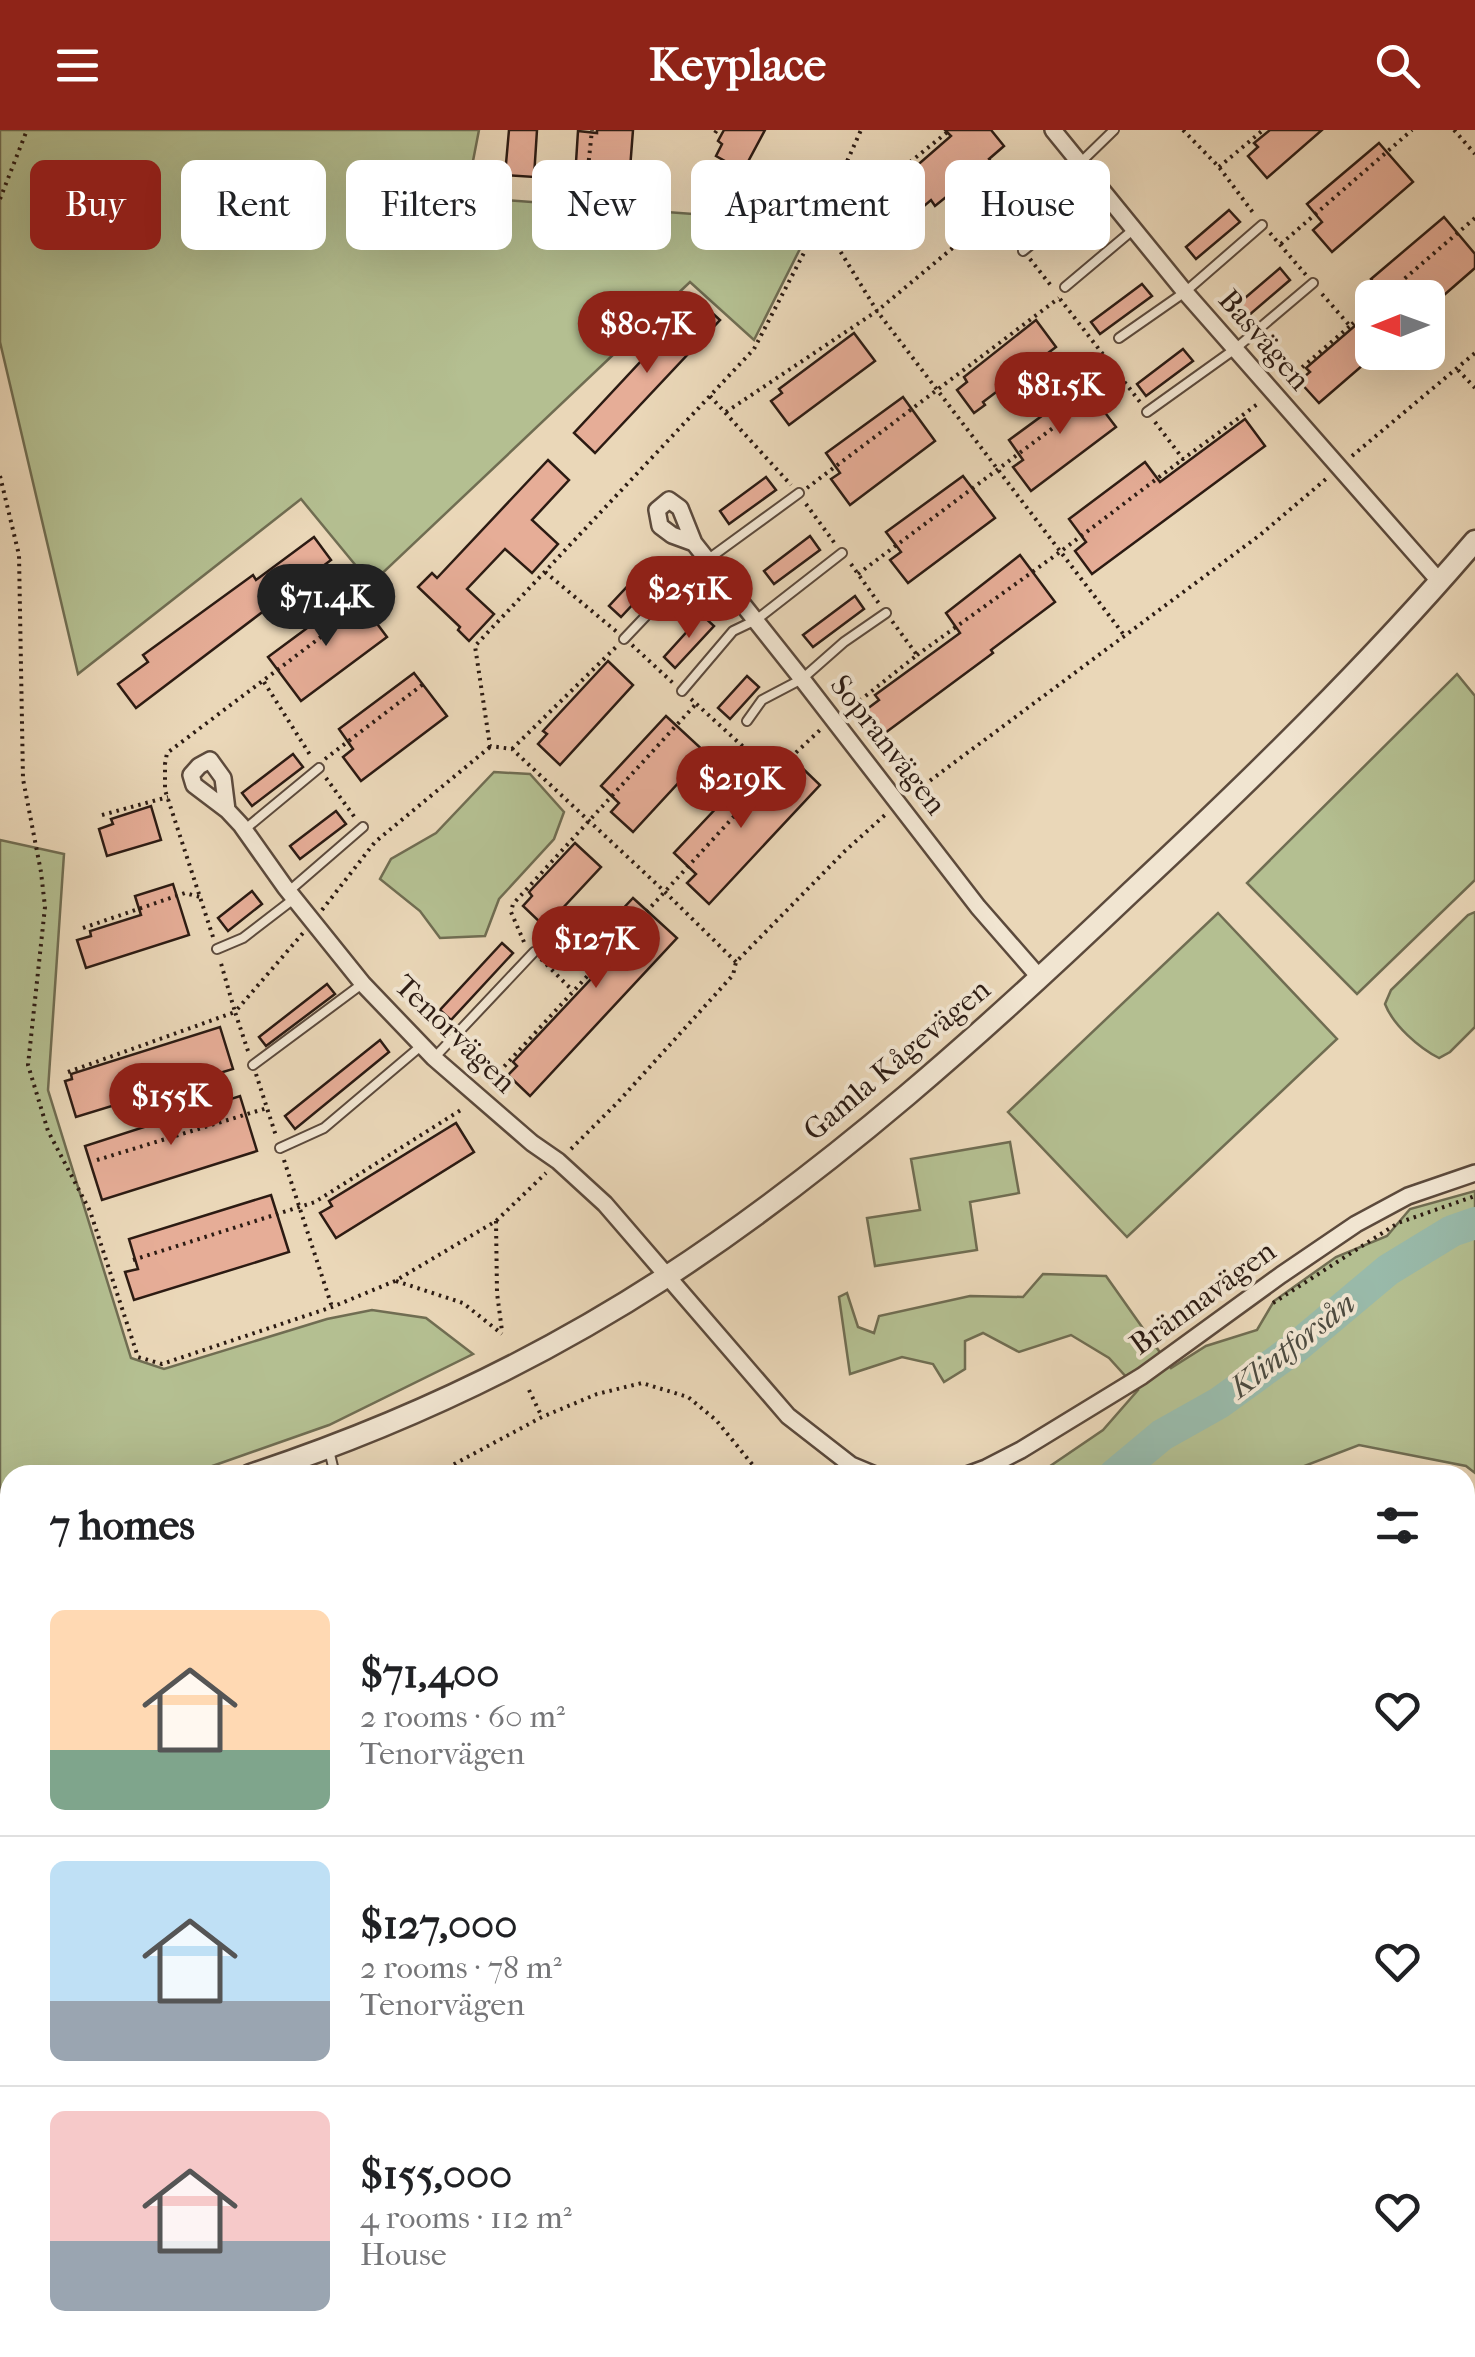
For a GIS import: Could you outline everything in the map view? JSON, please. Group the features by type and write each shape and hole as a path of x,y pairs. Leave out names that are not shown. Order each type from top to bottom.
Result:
{"street":[{"name":"Basvägen","path":"1053,130 1078,160"},
{"name":"Basvägen","path":"1110,200 1185,292 1440,582"},
{"name":"Gamla Kågevägen","path":"277,1465 398,1418 518,1364 668,1276 779,1196 879,1117 1040,978 1231,799 1475,541"},
{"name":"Sopranvägen","path":"694,544 978,907 1040,978"},
{"name":"Tenorvägen","path":"226,810 363,984 421,1046 606,1204 668,1276"},
{"name":"Brännavägen","path":"992,1465 1142,1376 1356,1224 1408,1196 1475,1173"},
{"path":"668,1276 788,1416 842,1465"}],"lane":[{"path":"1075,156 1114,130"},
{"path":"1119,338 1185,292 1262,225"},
{"path":"1065,287 1134,229"},
{"path":"1148,412 1235,349 1312,283"},
{"path":"624,639 681,578 799,494"},
{"path":"682,691 733,631 756,620 842,553"},
{"path":"747,721 762,700 802,679 844,642 886,613"},
{"path":"244,830 318,767"},
{"path":"217,949 243,938 363,827"},
{"path":"434,1058 534,952"},
{"path":"253,1064 363,984"},
{"path":"280,1148 324,1128 421,1046"},
{"path":"328,1446 333,1465"}],"path":[{"path":"0,200 26,130"},
{"path":"589,160 592,130"},
{"path":"848,160 861,130"},
{"path":"913,160 950,130"},
{"path":"1183,130 1350,326"},
{"path":"1219,168 1262,130"},
{"path":"1281,244 1412,130"},
{"path":"1454,130 1475,154"},
{"path":"1069,160 1075,156"},
{"path":"1403,280 1475,218"},
{"path":"490,746 475,646 754,349 805,250"},
{"path":"841,250 877,311 1124,635"},
{"path":"726,412 877,311 951,250"},
{"path":"1023,251 1183,459"},
{"path":"799,494 1060,298"},
{"path":"917,655 1273,392 1355,321"},
{"path":"0,476 19,555 23,779 44,907 28,1065 48,1131 90,1211 138,1357 162,1364 332,1307 395,1280 496,1221 618,1102 732,975 736,962 844,850 899,803 1260,535 1475,353"},
{"path":"1457,369 1475,388"},
{"path":"858,574 1121,378"},
{"path":"512,749 624,639"},
{"path":"318,767 426,682"},
{"path":"574,991 525,943 511,912 512,904 696,704"},
{"path":"68,1072 235,1012 375,842 490,746 512,749 736,962"},
{"path":"134,1260 315,1202 463,1109 773,774"},
{"path":"102,815 168,798"},
{"path":"83,928 185,893 200,897"},
{"path":"235,1012 332,1307"},
{"path":"97,1160 268,1108"},
{"path":"395,1280 463,1303 502,1334 496,1293 496,1221"},
{"path":"452,1465 542,1416 598,1394 642,1383 688,1397 716,1420 754,1465"},
{"path":"529,1390 542,1416"}],"green space":[{"path":"0,130 479,130 473,160 346,160 346,250 512,250 512,200 532,202 532,250 671,250 671,212 691,214 691,250 799,250 754,340 690,282 371,584 301,499 78,674 0,342"},
{"path":"1457,674 1475,696 1475,880 1357,994 1247,883"},
{"path":"494,772 530,774 564,812 554,839 499,899 485,936 440,938 420,911 380,879 391,859 436,833"},
{"path":"0,840 64,854 48,1090 131,1358 164,1369 327,1319 372,1310 426,1318 473,1354 329,1425 215,1465 0,1465"},
{"path":"1475,912 1475,1027 1439,1058 1408,1035 1385,1004 1391,990"},
{"path":"1218,913 1337,1039 1127,1237 1008,1112"},
{"path":"1010,1142 1019,1193 970,1202 977,1250 875,1266 867,1218 920,1210 911,1159"},
{"path":"1475,1191 1475,1465 1359,1445 1307,1465 1052,1465 1103,1430 1138,1390 1109,1358 1071,1335 1019,1352 983,1333 965,1341 965,1369 944,1382 933,1364 902,1357 850,1374 839,1297 847,1293 858,1327 874,1333 879,1316 970,1296 1023,1297 1043,1274 1106,1276 1171,1368 1206,1346 1257,1330 1274,1301 1336,1257 1387,1236 1410,1209"}],"building":[{"path":"509,130 537,130 532,177 512,175 512,160 506,160"},
{"path":"633,130 631,160 576,160 578,131"},
{"path":"724,130 765,130 749,160 723,160 716,156 722,144 718,141"},
{"path":"945,130 991,130 1004,146 990,160 945,160 945,198 935,206 931,200 925,205 923,160 951,136"},
{"path":"1270,130 1322,130 1267,178 1248,156 1258,147 1254,143"},
{"path":"1379,143 1413,182 1332,252 1313,230 1322,222 1307,204"},
{"path":"1229,210 1240,222 1196,259 1186,247"},
{"path":"1444,217 1475,254 1475,268 1445,294 1445,280 1371,279"},
{"path":"1280,268 1290,280 1241,322 1231,310"},
{"path":"1142,284 1152,296 1100,334 1091,322"},
{"path":"698,300 720,320 595,453 574,433"},
{"path":"1036,320 1056,347 974,413 957,390 967,382 964,377"},
{"path":"1355,326 1357,370 1319,403 1299,381 1310,372 1306,368"},
{"path":"854,333 875,361 789,425 771,401 782,393 779,389"},
{"path":"1183,349 1193,361 1146,396 1137,384"},
{"path":"1084,385 1116,427 1031,491 1013,467 1023,460 1009,440"},
{"path":"903,397 935,441 850,505 831,479 840,473 826,453"},
{"path":"1245,419 1265,446 1092,574 1075,551 1086,542 1069,519 1145,462 1160,482"},
{"path":"548,460 569,480 532,520 558,544 532,573 505,549 467,589 494,614 469,641 458,630 460,627 418,587 432,573 437,578"},
{"path":"963,476 995,518 908,583 890,560 901,552 886,532"},
{"path":"766,477 776,490 729,524 720,511"},
{"path":"810,536 820,550 774,584 764,571"},
{"path":"314,537 331,560 136,708 118,684 148,662 143,655 253,575 256,580"},
{"path":"1020,555 1055,602 885,733 867,709 879,700 875,695 960,633 946,613"},
{"path":"652,560 664,571 621,617 609,606"},
{"path":"855,596 864,609 813,647 803,635"},
{"path":"345,600 357,616 366,609 387,637 301,701 268,657"},
{"path":"702,615 714,626 675,668 664,657"},
{"path":"608,661 633,685 560,765 538,744 547,734 543,731"},
{"path":"414,673 447,716 361,781 343,757 353,749 339,729"},
{"path":"747,676 759,687 730,719 718,708"},
{"path":"666,716 706,753 633,832 611,812 619,803 601,786"},
{"path":"293,754 303,767 252,806 242,793"},
{"path":"795,761 820,785 709,904 687,883 696,874 674,853 739,784 757,801"},
{"path":"151,806 161,840 107,856 99,829 113,824 111,819"},
{"path":"336,811 346,824 300,859 290,846"},
{"path":"575,843 601,867 545,927 523,906 532,896 529,892"},
{"path":"173,884 189,935 86,968 77,940 91,936 90,931 141,915 135,896"},
{"path":"252,891 262,904 228,931 218,918"},
{"path":"633,898 677,938 530,1096 508,1075 517,1066 513,1062 605,964 587,947"},
{"path":"502,943 513,953 451,1020 440,1010"},
{"path":"327,984 335,994 266,1046 259,1037"},
{"path":"220,1027 233,1069 76,1117 65,1081 72,1079 71,1074"},
{"path":"380,1040 389,1052 295,1129 285,1116"},
{"path":"240,1096 257,1151 102,1200 85,1146"},
{"path":"456,1123 474,1152 336,1238 320,1213 332,1206 329,1201"},
{"path":"271,1195 289,1252 134,1300 125,1272 138,1269 129,1239"}],"waterway":[{"name":"Klintforsån","path":"1126,1465 1162,1435 1219,1403 1295,1348 1388,1270 1452,1231 1475,1223"}]}
